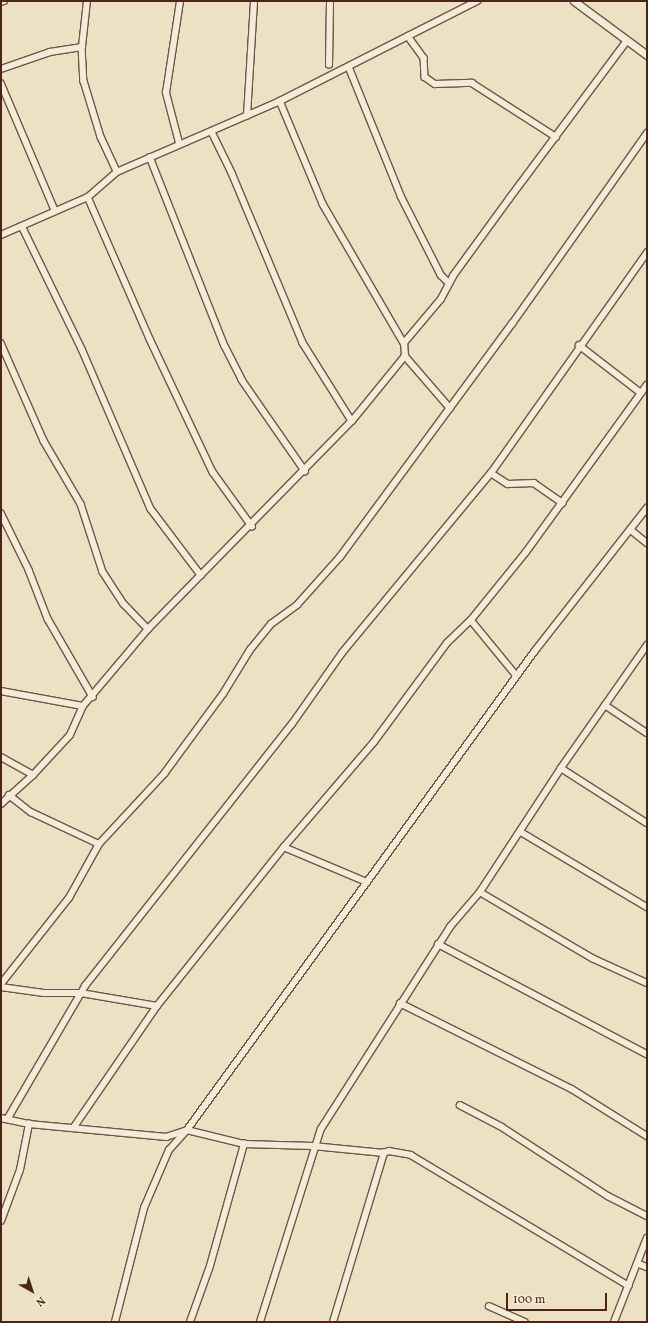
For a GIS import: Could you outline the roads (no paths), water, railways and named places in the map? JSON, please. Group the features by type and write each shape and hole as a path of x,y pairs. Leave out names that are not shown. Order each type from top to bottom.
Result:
{"street":[{"path":"87,1 82,47 84,81 101,136 117,172"},
{"path":"179,143 166,93 180,1"},
{"path":"247,116 254,1"},
{"path":"328,65 330,1"},
{"path":"1,235 55,210 88,197 117,172 179,143 212,132 280,101 477,1"},
{"path":"576,4 586,1"},
{"path":"576,4 626,42 647,55"},
{"path":"408,36 424,58 425,77 435,84 472,83 556,137"},
{"path":"404,342 441,299 449,283 626,42"},
{"path":"1,69 50,52 82,47"},
{"path":"349,67 400,196 441,275 449,283"},
{"path":"1,83 55,210"},
{"path":"280,101 323,204 404,342 405,356 450,408"},
{"path":"212,132 232,173 303,343 352,422"},
{"path":"158,1006 81,993 44,993 1,986 69,898 99,844 164,774 271,624 297,605 340,557 450,408 647,133"},
{"path":"150,157 224,346 242,380 305,471"},
{"path":"88,197 150,339 213,472 252,526"},
{"path":"22,226 82,349 150,510 201,575"},
{"path":"8,1118 81,993 292,724 357,635 491,473 579,345 647,253"},
{"path":"1,342 44,441 81,504 103,572 124,604 148,629"},
{"path":"579,345 641,393"},
{"path":"1,804 9,795 33,775 70,735 82,706 93,697 148,629 252,526 352,422 405,356"},
{"path":"74,1127 158,1006 284,847 374,742 447,643 471,620 562,503 647,385"},
{"path":"491,473 508,484 534,483 562,503"},
{"path":"115,1322 144,1208 157,1171 169,1150 187,1130 517,676 647,508"},
{"path":"1,513 29,570 48,619 93,697"},
{"path":"631,530 647,543"},
{"path":"471,620 517,676"},
{"path":"260,1322 299,1202 313,1146 400,1003 438,944 480,892 521,832 560,768 647,645"},
{"path":"1,691 82,706"},
{"path":"605,705 647,733"},
{"path":"1,757 33,775"},
{"path":"560,768 647,823"},
{"path":"9,795 31,812 99,844"},
{"path":"521,832 647,907"},
{"path":"284,847 367,882"},
{"path":"480,892 592,958 647,983"},
{"path":"438,944 647,1054"},
{"path":"400,1003 572,1089 647,1136"},
{"path":"460,1105 502,1127 608,1196 647,1216"},
{"path":"1,1118 8,1118 28,1124 74,1127 166,1137 187,1130 244,1144 313,1146 384,1153 389,1151 411,1155 629,1286"},
{"path":"1,1221 20,1170 28,1124"},
{"path":"190,1322 210,1266 244,1144"},
{"path":"333,1322 384,1153"},
{"path":"614,1322 639,1264 647,1238"},
{"path":"639,1264 647,1267"},
{"path":"489,1306 525,1322"}]}
